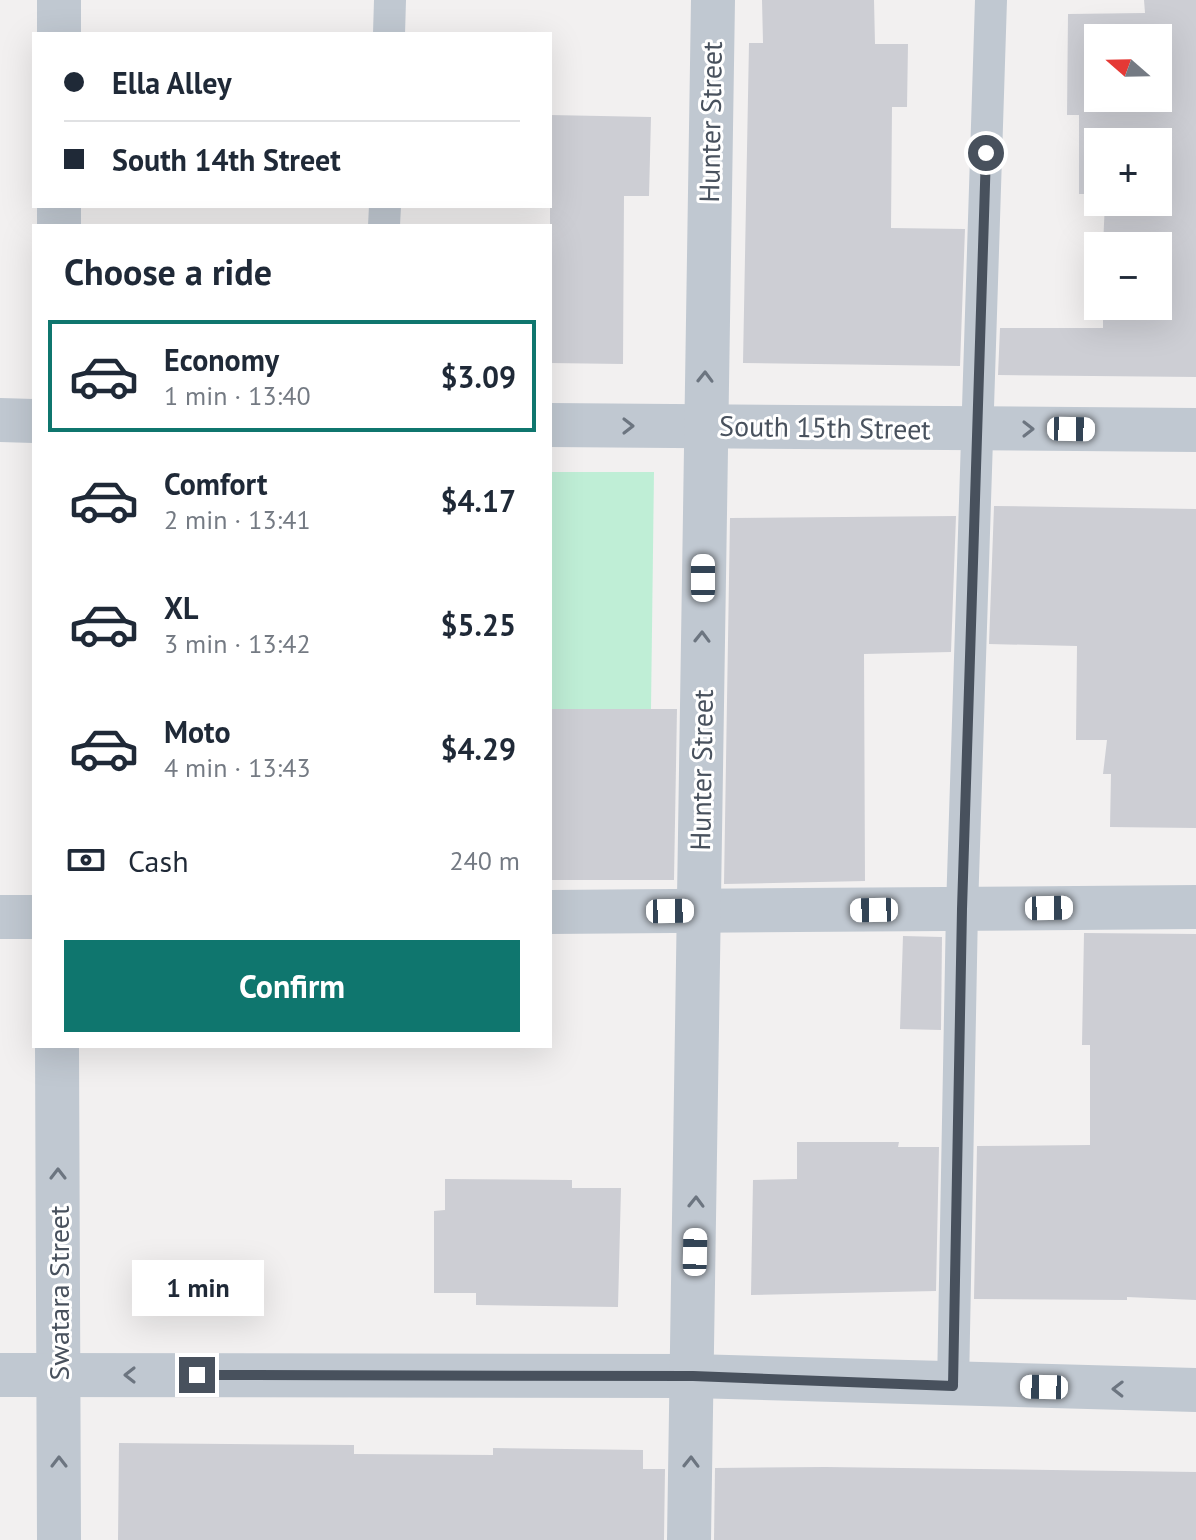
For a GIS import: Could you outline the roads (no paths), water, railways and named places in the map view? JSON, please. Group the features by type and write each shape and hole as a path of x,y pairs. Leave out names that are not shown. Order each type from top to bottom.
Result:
{"street":[{"path":"59,0 59,32"},
{"name":"Hunter Street","path":"689,1540 713,0"},
{"path":"0,420 32,421"},
{"name":"South 15th Street","path":"552,425 1196,430"},
{"path":"552,912 1196,907"},
{"path":"0,917 32,917"},
{"name":"Swatara Street","path":"57,1048 59,1540"},
{"path":"0,1375 693,1376 953,1386 1196,1390"}],"lane":[{"path":"389,32 390,0"},
{"path":"953,1386 962,909 991,0"}]}
